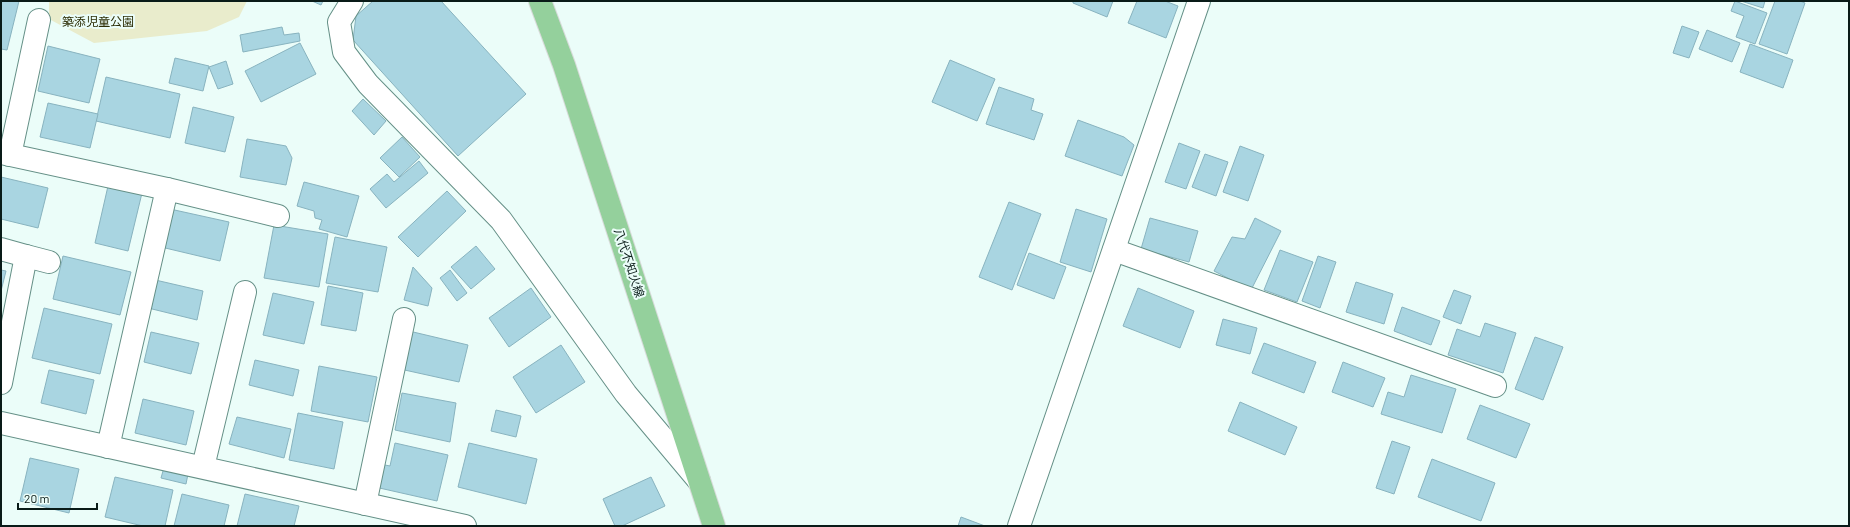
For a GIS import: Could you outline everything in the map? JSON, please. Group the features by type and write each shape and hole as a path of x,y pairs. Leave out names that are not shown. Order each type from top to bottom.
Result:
{"main road":[{"name":"八代不知火線","path":"540,1 564,65 714,526"}],"street":[{"path":"352,1 339,22 344,52 368,84 501,220 626,394 699,481"},
{"path":"1019,526 1199,1"},
{"path":"40,20 5,154 278,216"},
{"path":"108,447 167,190"},
{"path":"1,249 49,262"},
{"path":"1114,250 1495,386"},
{"path":"1,383 26,256"},
{"path":"203,468 245,292"},
{"path":"365,504 404,319"},
{"path":"1,423 465,526"}],"green space":[{"name":"築添児童公園","path":"49,1 247,1 239,17 207,31 94,43 49,19"}],"building":[{"path":"1,1 19,1 7,50 1,49"},
{"path":"312,1 323,1 321,5"},
{"path":"373,1 441,1 526,94 458,156 353,40 356,16"},
{"path":"1073,1 1113,1 1107,17 1073,3"},
{"path":"1137,1 1165,1 1178,6 1166,38 1128,23"},
{"path":"1735,1 1767,13 1755,44 1736,37 1744,16 1731,11"},
{"path":"1741,1 1765,1 1763,8"},
{"path":"1775,1 1800,1 1805,3 1787,54 1759,44"},
{"path":"1682,26 1699,32 1689,58 1673,53"},
{"path":"282,27 284,35 299,33 300,41 243,52 240,35"},
{"path":"1707,30 1740,43 1732,62 1699,49"},
{"path":"300,43 316,74 261,102 245,71"},
{"path":"1750,44 1793,60 1783,88 1740,72"},
{"path":"48,46 100,59 89,103 38,91"},
{"path":"175,58 209,66 203,91 169,83"},
{"path":"950,60 995,79 977,121 932,102"},
{"path":"226,61 233,84 218,89 209,67"},
{"path":"106,77 180,94 170,138 96,121"},
{"path":"999,87 1034,99 1031,110 1043,114 1034,140 986,124"},
{"path":"363,99 386,121 374,135 352,111"},
{"path":"48,103 98,114 90,148 40,137"},
{"path":"193,107 234,117 225,152 185,143"},
{"path":"1078,120 1124,137 1134,145 1122,176 1065,156"},
{"path":"402,137 420,157 399,177 380,158"},
{"path":"247,139 286,146 292,158 286,185 240,177"},
{"path":"1179,143 1200,151 1186,189 1165,182"},
{"path":"1240,146 1264,155 1248,201 1223,192"},
{"path":"1205,154 1228,162 1216,196 1192,187"},
{"path":"419,161 428,173 386,208 370,189 387,174 394,182"},
{"path":"1,177 48,188 38,228 1,219"},
{"path":"304,182 359,196 347,237 319,229 322,220 315,218 314,211 297,206"},
{"path":"108,186 142,193 128,251 95,243"},
{"path":"447,191 466,211 418,257 398,237"},
{"path":"1009,202 1041,214 1012,290 979,277"},
{"path":"170,209 229,222 220,261 161,247"},
{"path":"1076,209 1107,219 1091,272 1060,262"},
{"path":"1150,218 1198,231 1189,262 1141,249"},
{"path":"1255,218 1281,231 1251,290 1214,271 1232,237 1245,239"},
{"path":"274,225 328,234 319,287 264,278"},
{"path":"335,237 387,247 378,292 326,283"},
{"path":"476,246 495,269 471,289 451,267"},
{"path":"1280,250 1313,262 1297,302 1264,290"},
{"path":"1029,253 1066,267 1054,299 1017,285"},
{"path":"63,256 131,272 120,315 53,299"},
{"path":"1318,256 1336,262 1320,308 1302,301"},
{"path":"413,267 432,288 428,306 404,300"},
{"path":"1,270 6,271 1,291"},
{"path":"450,270 467,293 457,301 440,278"},
{"path":"151,279 203,291 197,320 144,307"},
{"path":"1356,282 1393,294 1384,324 1346,312"},
{"path":"328,286 363,293 356,331 321,325"},
{"path":"531,288 551,317 509,347 489,318"},
{"path":"1138,288 1194,311 1180,348 1123,326"},
{"path":"1454,290 1471,296 1461,324 1443,317"},
{"path":"273,293 314,302 304,344 263,335"},
{"path":"1402,307 1440,321 1431,345 1394,331"},
{"path":"44,308 112,324 100,374 32,358"},
{"path":"1223,319 1257,328 1250,354 1216,345"},
{"path":"1485,323 1516,333 1503,373 1448,355 1457,329 1480,337"},
{"path":"409,331 468,345 459,382 400,369"},
{"path":"151,332 199,343 191,374 144,362"},
{"path":"1535,337 1563,347 1543,400 1515,389"},
{"path":"1264,343 1316,362 1304,393 1252,373"},
{"path":"561,345 585,382 536,413 513,377"},
{"path":"255,360 299,370 293,396 249,385"},
{"path":"1343,362 1385,378 1373,407 1332,392"},
{"path":"319,366 377,377 368,422 311,411"},
{"path":"49,370 94,380 86,414 41,403"},
{"path":"1411,375 1456,389 1442,433 1381,414 1388,392 1404,397"},
{"path":"402,393 456,403 450,442 395,430"},
{"path":"143,399 194,411 186,445 135,433"},
{"path":"1240,402 1297,427 1285,455 1228,431"},
{"path":"1480,405 1530,424 1516,458 1467,439"},
{"path":"496,410 521,416 516,437 491,431"},
{"path":"298,413 343,422 334,469 289,460"},
{"path":"237,417 291,429 284,458 229,444"},
{"path":"1392,441 1410,447 1394,494 1376,488"},
{"path":"395,443 448,455 437,501 375,487 380,464 390,466"},
{"path":"469,443 537,459 526,504 458,487"},
{"path":"30,458 79,469 69,513 20,501"},
{"path":"1432,459 1495,483 1481,521 1418,497"},
{"path":"165,464 189,469 186,484 161,478"},
{"path":"115,477 173,490 165,526 143,526 105,517"},
{"path":"651,477 665,506 622,526 615,526 603,499"},
{"path":"182,494 229,505 224,526 174,526"},
{"path":"245,494 299,506 294,526 237,526"},
{"path":"961,517 985,526 958,526"}]}
